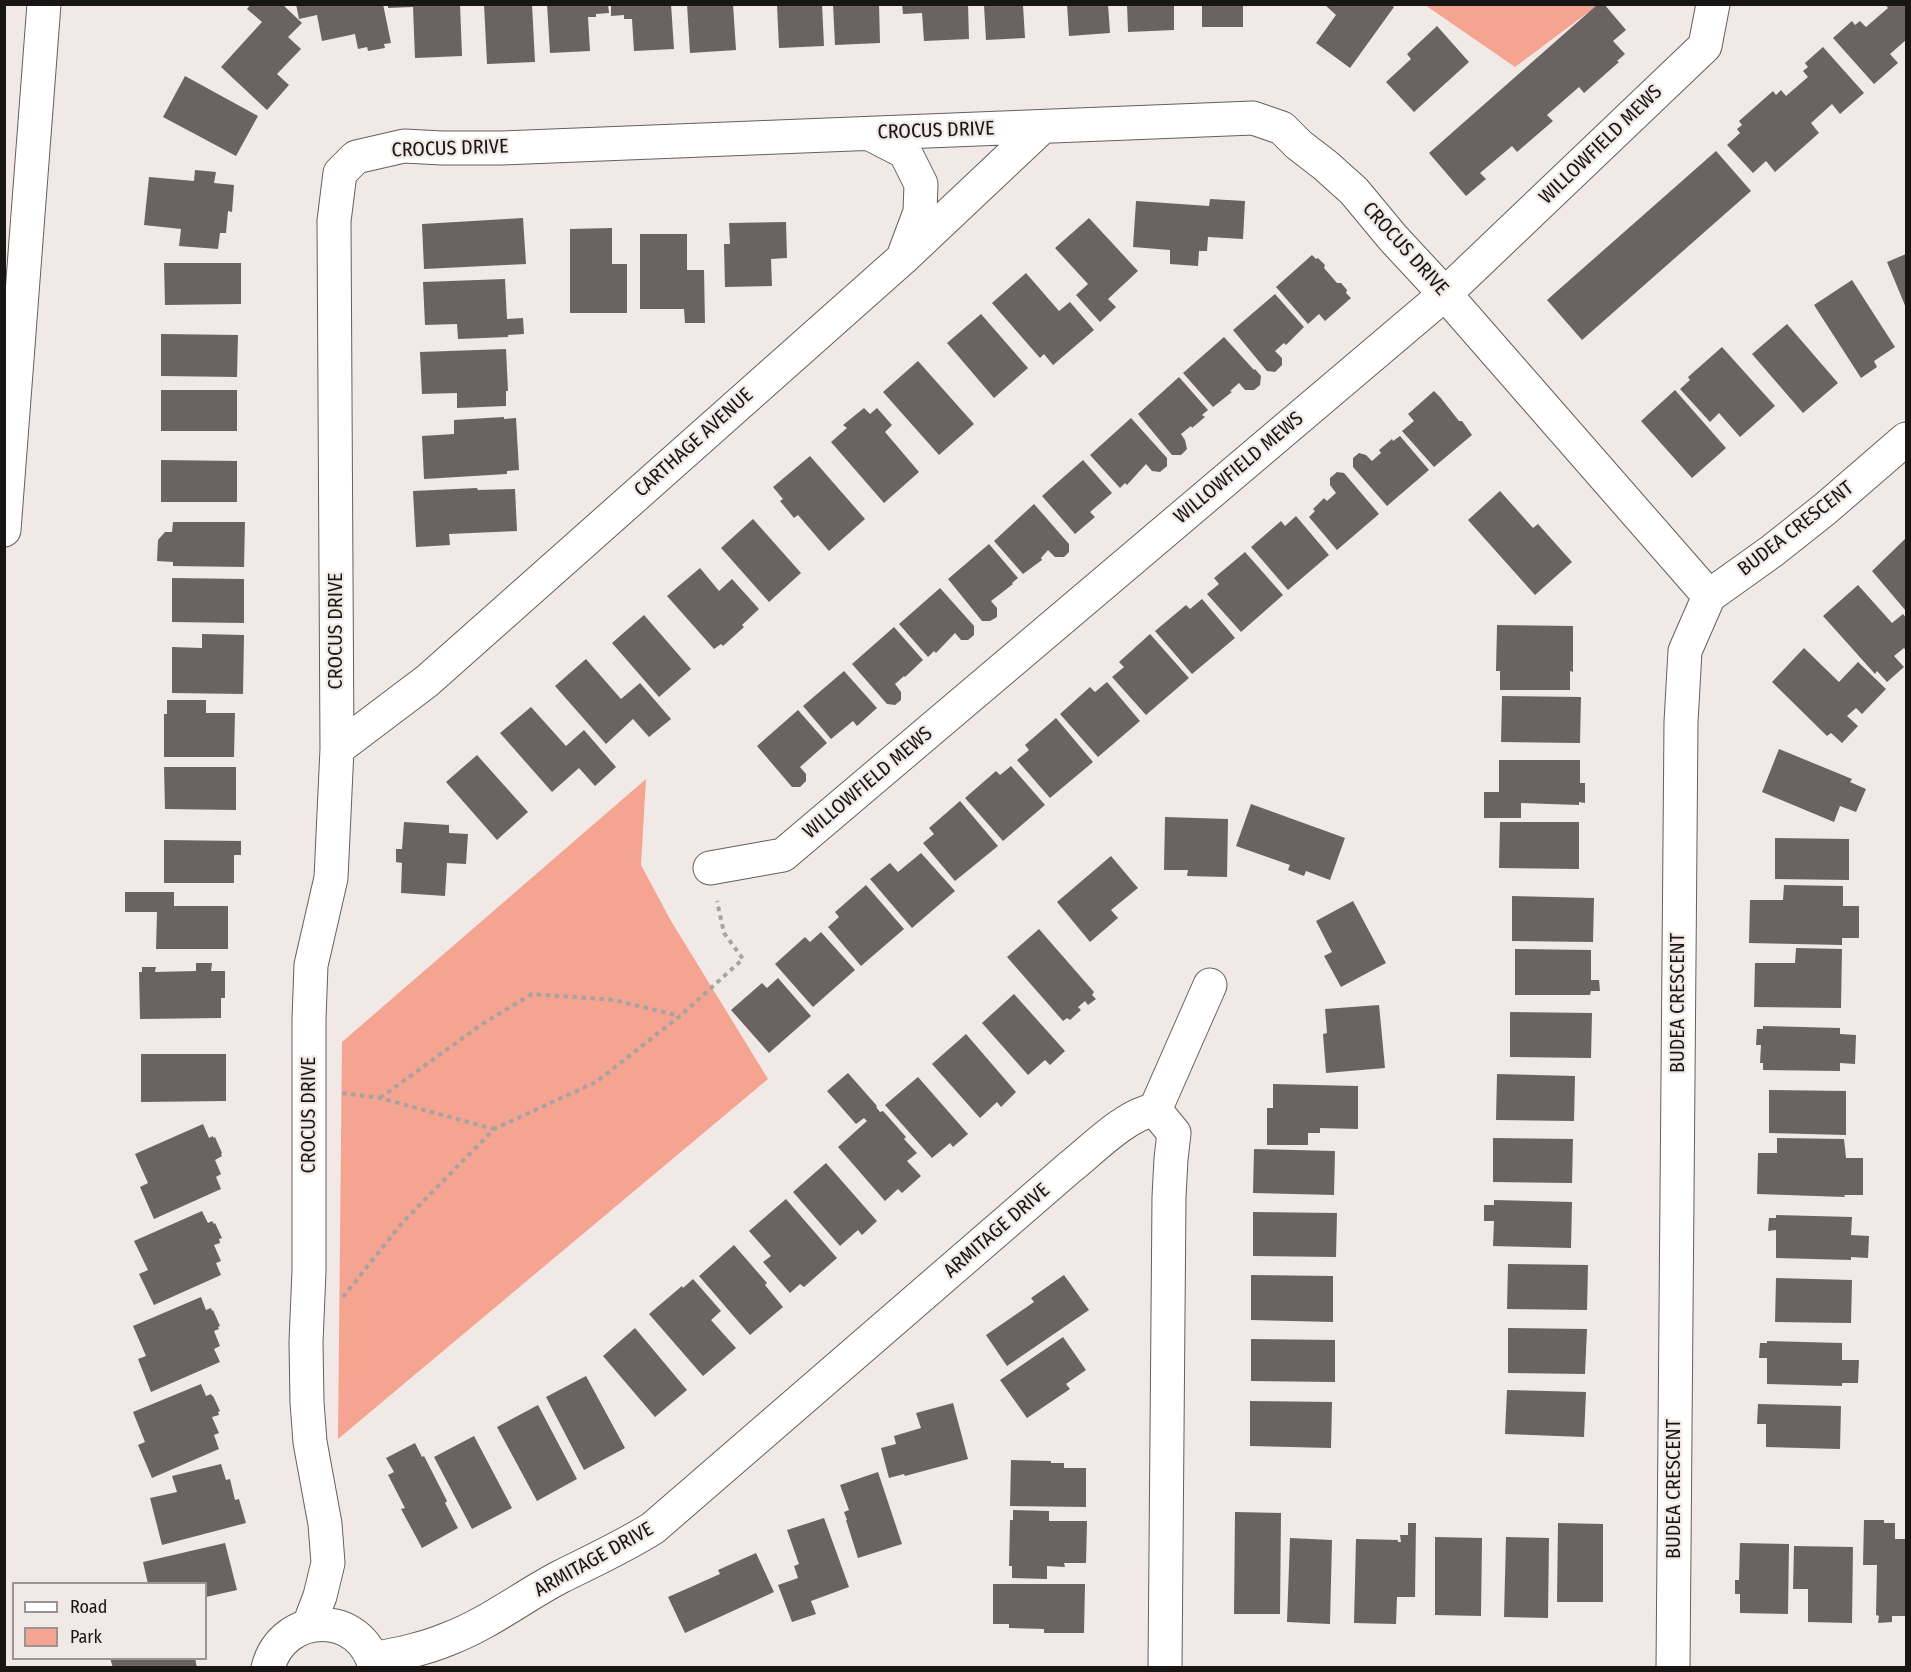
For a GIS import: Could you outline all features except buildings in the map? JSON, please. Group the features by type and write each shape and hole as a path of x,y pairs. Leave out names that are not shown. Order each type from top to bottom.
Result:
{"main road":[{"path":"4,530 44,4"},
{"name":"WILLOWFIELD MEWS","path":"710,868 783,855 1445,294 1705,46 1713,4"},
{"name":"CROCUS DRIVE","path":"309,1625 320,1596 328,1563 325,1524 310,1442 307,1402 311,965 331,878 337,749 334,221 340,173 357,157 404,146 502,148 1253,118 1282,128 1354,191 1709,596"},
{"name":"CARTHAGE AVENUE","path":"337,749 427,681 902,259 1042,127"},
{"path":"868,133 905,152 921,184 920,212 902,259"},
{"name":"BUDEA CRESCENT","path":"1673,1668 1680,722 1685,651 1709,596 1825,509 1906,439"},
{"path":"1165,1668 1169,1197 1174,1133 1155,1110 1210,985"},
{"name":"ARMITAGE DRIVE","path":"374,1663 419,1650 483,1623 559,1578 625,1546 653,1528 1069,1168 1131,1118 1155,1110"},
{"path":"268,1668 274,1651 283,1639 309,1625 325,1624 340,1627 354,1634 365,1645 374,1663"}],"path":[{"path":"339,1301 402,1224 494,1129 596,1082 680,1016 743,959 724,933 710,868"},
{"path":"380,1098 482,1024 532,994 614,1000 680,1016"},
{"path":"309,1088 380,1098 494,1129"}],"green space":[{"path":"1425,5 1598,5 1515,67"},
{"path":"646,779 641,865 671,921 768,1079 338,1439 342,1042"}]}
